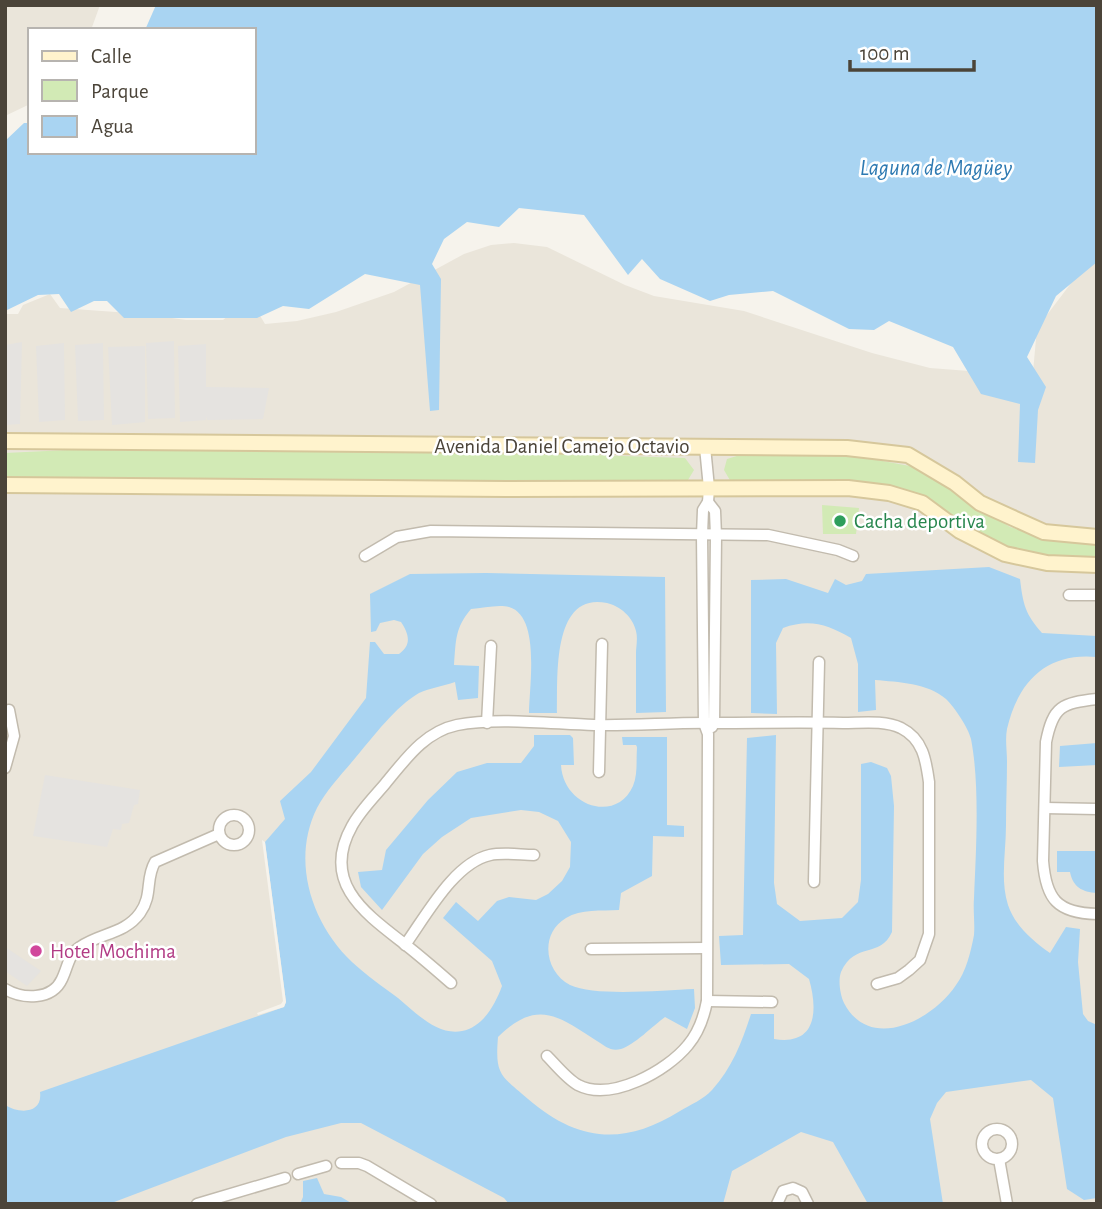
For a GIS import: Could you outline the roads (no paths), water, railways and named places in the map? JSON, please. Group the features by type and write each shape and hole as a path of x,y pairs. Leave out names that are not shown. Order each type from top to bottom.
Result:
{"main road":[{"name":"Avenida Daniel Camejo Octavio","path":"5,441 847,447 908,455 955,483 980,503 1044,532 1097,537"},
{"name":"Avenida Daniel Camejo Octavio","path":"5,485 506,489 708,495 848,488 888,493 922,503 960,531 1005,554 1047,563 1097,565"}],"street":[{"path":"547,1056 578,1084 598,1090 621,1088 642,1079 687,1047 699,1030 707,1001 708,734 716,536 715,510 708,495 705,447"},
{"path":"708,495 703,510 702,536 709,723"},
{"path":"365,555 397,537 431,531 702,536 747,534 777,537 838,550 853,556"},
{"path":"1069,595 1097,595"},
{"path":"599,772 602,644"},
{"path":"487,723 491,646"},
{"path":"814,883 819,662"},
{"path":"1097,699 1075,701 1057,709 1049,723 1046,741 1043,861 1049,894 1062,908 1080,914 1097,914"},
{"path":"5,768 14,736 9,709"},
{"path":"451,983 371,919 351,897 344,880 344,847 352,824 415,747 444,729 487,723 599,725 818,722 869,723 899,727 911,734 921,746 926,760 929,782 929,934 920,960 898,978 877,984"},
{"path":"1045,808 1097,809"},
{"path":"5,989 28,998 42,995 55,987 63,977 71,956 79,948 132,923 149,898 151,869 155,862 219,834"},
{"path":"405,945 445,889 468,864 492,854 534,855"},
{"path":"592,949 706,948"},
{"path":"707,1001 772,1002"},
{"path":"999,1159 1007,1204"},
{"path":"341,1163 359,1163 366,1166 431,1204"},
{"path":"300,1174 321,1168"},
{"path":"197,1204 285,1178"},
{"path":"776,1204 783,1191 793,1188 802,1192 808,1204"}],"water":[{"name":"Laguna de Magüey","path":"156,5 1097,5 1097,262 1056,296 1027,357 1046,387 1038,410 1035,463 1018,462 1020,404 981,394 953,347 889,321 874,330 849,329 773,291 729,295 710,301 660,279 642,259 628,275 584,215 519,208 499,227 467,222 444,239 432,264 441,279 439,410 430,411 420,285 365,274 309,309 283,306 257,318 124,318 107,301 94,301 71,312 59,294 38,295 5,311 5,141 24,123 28,123 28,154 256,154 256,28 146,28"},
{"path":"989,567 1020,579 1026,608 1042,633 1097,636 1097,657 1079,657 1049,665 1027,684 1012,712 1006,737 1004,876 1008,905 1015,920 1031,938 1050,953 1066,927 1080,929 1078,962 1083,1014 1088,1021 1097,1025 1097,1198 1084,1200 1067,1189 1053,1098 1031,1080 946,1092 937,1103 930,1119 943,1204 868,1204 833,1142 801,1132 732,1171 723,1204 509,1204 504,1198 361,1123 341,1123 286,1137 109,1204 5,1204 5,1105 17,1110 29,1110 38,1105 40,1092 284,1007 286,1002 265,842 285,819 280,801 311,772 366,698 370,642 375,642 384,654 399,654 406,647 407,635 401,622 394,620 380,623 376,631 371,632 370,594 410,574 665,577 666,712 636,713 637,634 629,617 617,607 607,603 589,603 576,610 567,624 558,660 557,713 529,713 531,654 526,624 519,613 505,606 471,609 459,628 454,665 479,666 478,698 458,700 455,682 423,691 410,699 385,722 330,788 317,808 309,828 306,869 316,910 338,946 363,972 435,1026 453,1032 476,1025 492,1008 502,986 492,961 443,918 456,902 478,921 497,901 509,897 536,900 548,894 562,881 570,867 571,842 558,821 539,812 521,810 471,818 442,837 423,854 382,910 361,887 358,872 382,870 386,850 428,800 457,772 487,763 521,763 534,746 534,735 570,735 573,738 574,765 561,765 564,779 580,800 603,807 615,805 625,798 635,781 637,747 623,745 622,737 667,737 667,825 684,826 684,837 653,836 652,876 621,893 619,910 585,912 566,918 552,933 548,953 555,971 562,979 581,989 630,992 694,989 695,1008 687,1029 665,1017 631,1044 614,1050 558,1018 536,1015 524,1018 498,1037 497,1059 505,1079 528,1099 565,1124 583,1131 620,1134 640,1130 697,1102 712,1090 731,1064 751,1014 774,1014 774,1039 788,1040 799,1037 811,1023 813,1002 809,979 789,964 721,965 719,936 743,935 747,738 776,735 774,883 777,904 800,921 842,918 858,902 861,880 861,764 871,762 887,768 891,776 894,806 892,932 881,945 853,956 847,962 840,975 841,992 844,1003 855,1018 869,1026 885,1029 901,1026 932,1010 960,980 974,935 976,797 974,757 969,734 961,718 946,699 931,690 912,684 875,680 876,710 858,712 858,664 851,638 826,626 810,623 783,628 776,643 777,714 751,713 751,580 786,579 828,593 835,579 846,585 862,581 866,574"},
{"path":"1097,743 1097,765 1059,767 1060,746"},
{"path":"1057,851 1097,851 1097,893 1079,888 1070,872 1057,872"},
{"path":"317,1178 324,1194 341,1197 353,1204 300,1204 303,1181"}],"place":[{"name":"Cacha deportiva","path":"840,521"},
{"name":"Hotel Mochima","path":"36,951"}]}
